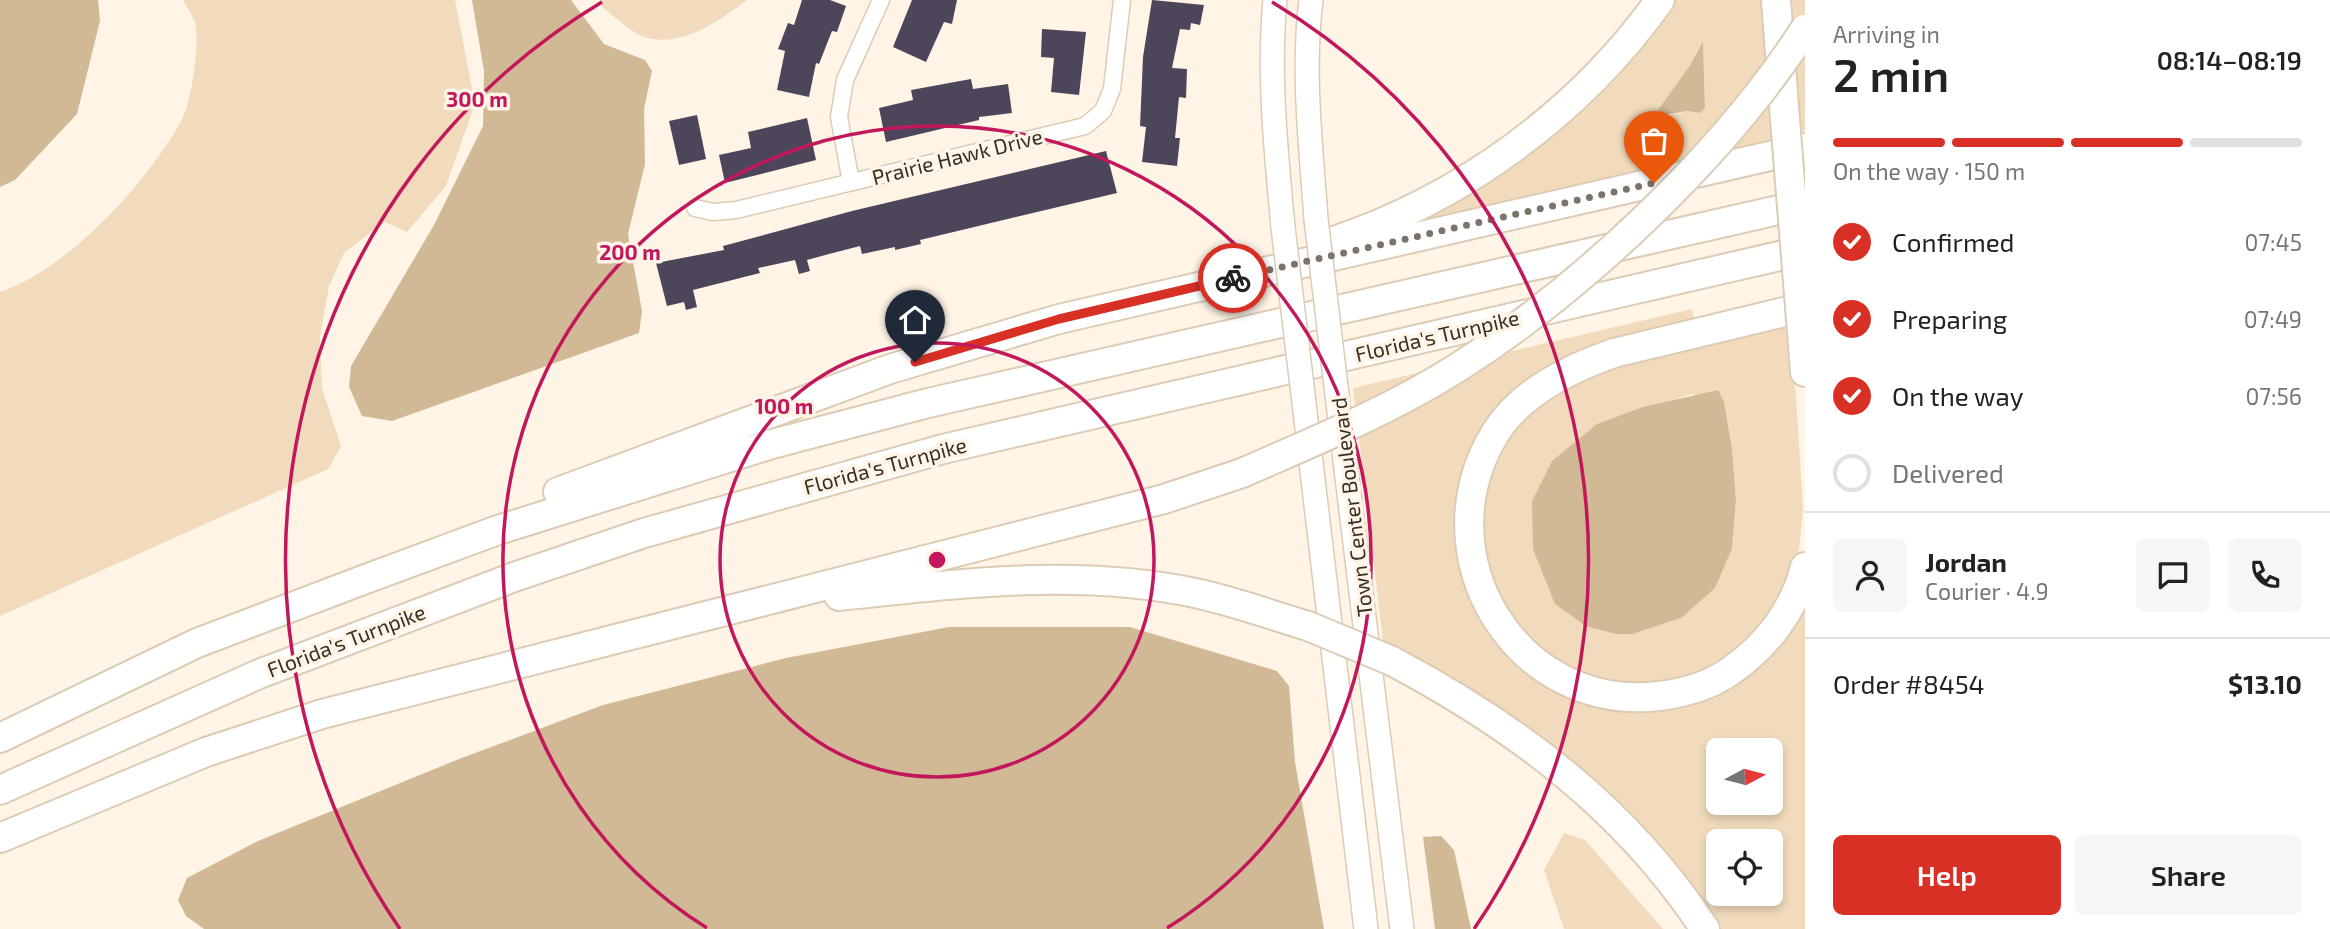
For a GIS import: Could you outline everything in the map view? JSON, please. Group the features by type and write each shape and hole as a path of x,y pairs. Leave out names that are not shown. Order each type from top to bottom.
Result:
{"highway":[{"path":"1195,286 1352,235 1452,188 1502,157 1552,117 1600,73 1661,0"},
{"path":"1776,0 1796,140 1804,358"},
{"path":"0,838 206,752 322,714 1164,499 1242,473 1371,416 1457,368 1582,277 1710,152 1805,29"},
{"path":"0,738 197,643 506,513 664,451 890,369 1059,319 1796,140"},
{"path":"197,643 499,530 772,444 928,403 1805,204"},
{"name":"Florida's Turnpike","path":"0,790 271,669 502,581 657,529 943,449 1805,250"},
{"path":"1805,307 1614,354 1586,363 1546,384 1522,403 1497,430 1471,494 1468,527 1476,574 1484,596 1501,626 1525,653 1552,674 1582,687 1618,696 1640,698 1666,695 1720,679 1763,645 1784,616 1801,585 1805,567"},
{"path":"674,623 778,603 1015,579 1092,580 1195,593 1308,625 1392,661 1462,698 1551,760 1611,814 1680,890 1706,929"}],"main road":[{"name":"Town Center Boulevard","path":"1275,0 1271,44 1273,117 1283,227 1366,929"},
{"name":"Town Center Boulevard","path":"1311,0 1307,27 1308,112 1316,219 1402,929"}],"street":[{"path":"851,182 839,117 845,80 881,0"},
{"name":"Prairie Hawk Drive","path":"695,208 713,212 736,210 1085,126 1103,111 1111,89 1122,0"}],"shaded area":[{"path":"0,0 98,0 100,21 77,114 15,180 0,187"},
{"path":"183,0 455,0 475,104 446,186 407,232 385,222 344,253 329,286 320,337 322,388 341,446 328,469 0,616 0,292 26,281 78,245 126,198 165,147 184,114 195,64 196,25"},
{"path":"472,0 571,0 604,44 645,60 652,71 644,109 645,164 628,234 642,311 639,333 392,421 362,416 349,387 351,366 434,225 483,126 484,71"},
{"path":"600,0 747,0 701,30 675,39 661,40 642,36 630,29 603,8"},
{"path":"1673,0 1770,0 1778,143 1383,236 1412,217","holes":["1703,44 1705,108 1696,113 1687,111 1660,118"]},
{"path":"1792,0 1805,0 1805,131 1796,133"},
{"path":"1703,42 1705,108 1700,113 1687,111 1653,117 1689,67"},
{"path":"1692,309 1694,322 1582,354 1462,483 1510,655 1663,706 1805,600 1805,929 1721,929 1693,889 1409,655 1383,642 1353,388"},
{"path":"1791,318 1803,508 1799,549 1789,584 1761,631 1707,671 1653,687 1583,677 1515,629 1489,582 1480,513 1494,458 1525,414 1594,369","holes":["1692,394 1724,403 1732,449 1736,500 1732,548 1681,618 1633,634 1616,634 1597,424"]},
{"path":"1718,390 1724,402 1732,449 1736,500 1732,548 1715,588 1681,618 1633,634 1616,634 1586,626 1555,604 1533,549 1532,501 1552,461 1597,424 1643,407"},
{"path":"949,627 1130,627 1277,671 1289,686 1295,762 1324,929 204,929 186,916 178,900 187,878 258,841 459,759 603,705 786,658"},
{"path":"1564,833 1585,840 1663,929 1564,929 1544,870"},
{"path":"1441,836 1454,850 1471,929 1435,929 1423,837"}],"building":[{"path":"802,0 830,0 846,6 837,32 832,31 819,64 816,63 809,97 777,90 785,51 778,49 788,23 794,25"},
{"path":"912,0 957,0 952,24 944,22 926,62 893,47"},
{"path":"1152,0 1204,5 1200,25 1191,23 1190,30 1180,29 1172,68 1187,69 1186,98 1179,97 1175,138 1180,138 1177,166 1142,162 1146,127 1140,126 1143,57"},
{"path":"1042,29 1086,32 1079,95 1051,92 1054,58 1041,57"},
{"path":"971,79 973,89 1008,84 1012,113 979,117 979,120 886,142 879,108 913,100 911,90"},
{"path":"697,115 706,159 679,165 669,121"},
{"path":"807,118 816,160 725,183 719,155 751,148 748,132"},
{"path":"1106,151 1117,193 920,240 921,244 895,250 895,247 862,254 860,246 807,260 810,271 799,274 795,260 758,268 760,273 693,290 697,307 686,310 684,302 667,306 656,263 724,250 723,246 852,211"}],"way so far":[{"path":"1233,278 1654,183"}],"route":[{"path":"915,362 1059,319 1233,278"}]}
